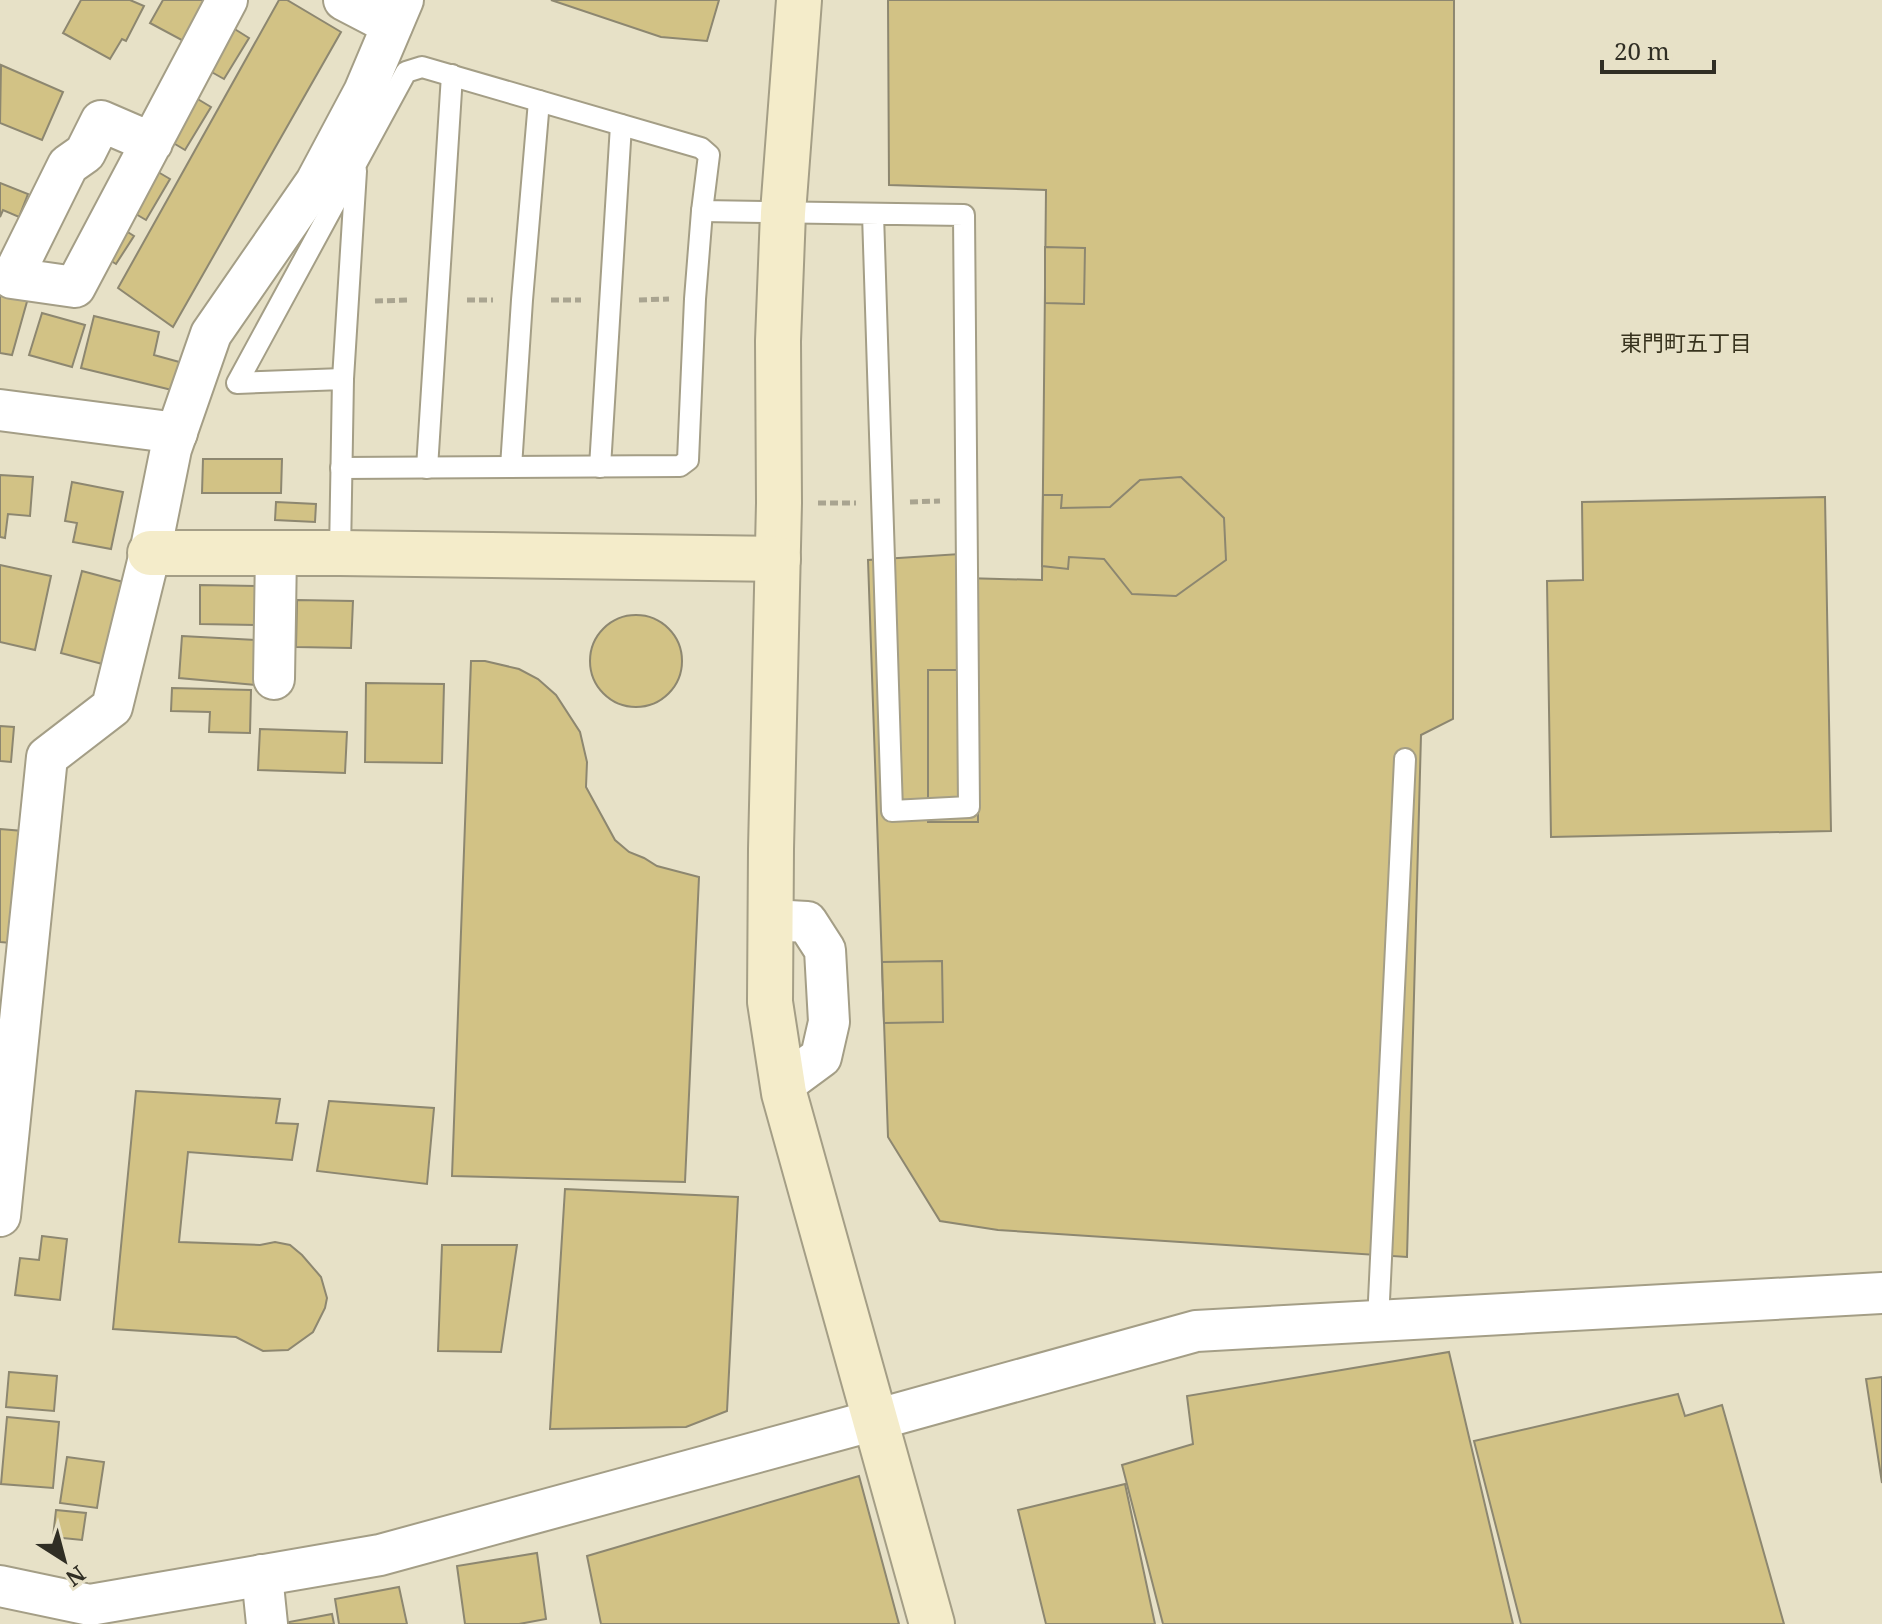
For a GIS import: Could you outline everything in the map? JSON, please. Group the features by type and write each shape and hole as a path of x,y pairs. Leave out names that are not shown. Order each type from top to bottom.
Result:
{"street":[{"path":"152,143 227,0"},
{"path":"0,1216 47,757 112,707 150,553 171,449 211,334 316,182 364,92 398,13 344,0"},
{"path":"799,0 783,213 778,341 779,496 770,1002 783,1085 932,1624"},
{"path":"0,410 177,433"},
{"path":"274,679 276,552"},
{"path":"150,553 778,559"},
{"path":"770,920 807,922 825,950 829,1022 821,1057 783,1085"},
{"path":"0,1586 117,1612 262,1575 380,1555 1196,1331 1882,1293"},
{"path":"262,1575 267,1624"}],"lane":[{"path":"341,468 680,466 688,460 695,299 709,155 701,148 452,75 422,67 406,72 237,383 343,379"},
{"path":"427,468 452,75"},
{"path":"511,467 539,101"},
{"path":"600,467 621,125"},
{"path":"340,553 343,379 356,164"},
{"path":"702,211 964,215 969,807 892,811 873,214"},
{"path":"1378,1321 1405,759"}],"building":[{"path":"81,0 130,0 144,6 126,41 122,39 110,59 63,33"},
{"path":"163,0 213,0 189,44 150,23"},
{"path":"279,0 287,0 341,32 173,327 118,288"},
{"path":"551,0 719,0 707,41 661,37"},
{"path":"888,0 1454,0 1453,719 1421,735 1407,1257 998,1230 940,1221 888,1137 868,560 975,553 964,578 1042,580 1046,190 889,185"},
{"path":"233,28 249,38 224,79 208,70"},
{"path":"1,65 63,92 42,140 0,123"},
{"path":"196,98 211,107 185,150 170,141"},
{"path":"153,169 170,179 146,220 129,210"},
{"path":"0,183 28,194 19,217 3,210 0,217"},
{"path":"118,226 134,236 116,264 100,254"},
{"path":"1045,247 1085,248 1084,304 1045,303"},
{"path":"0,292 28,298 12,355 0,353"},
{"path":"42,313 85,325 72,367 29,355"},
{"path":"94,316 159,332 154,355 183,363 176,391 81,368"},
{"path":"203,459 282,459 281,493 202,493"},
{"path":"0,475 33,477 30,516 8,514 5,538 0,537"},
{"path":"1181,477 1224,518 1226,560 1176,596 1132,594 1104,559 1069,557 1068,569 1042,566 1043,495 1062,495 1061,508 1110,507 1140,480"},
{"path":"72,482 123,492 111,549 73,542 77,523 65,521"},
{"path":"1825,497 1831,831 1551,837 1547,581 1583,580 1582,502"},
{"path":"276,502 316,504 315,522 275,520"},
{"path":"0,565 51,576 35,650 0,642"},
{"path":"82,571 127,583 106,665 61,653"},
{"path":"200,585 261,586 260,625 200,624"},
{"path":"297,600 353,601 351,648 296,647"},
{"path":"627,615 645,615 662,622 675,635 682,661 675,687 662,700 645,707 627,707 610,700 597,687 590,670 590,652 597,635 610,622"},
{"path":"182,636 258,640 256,685 179,678"},
{"path":"471,661 519,669 538,679 556,695 580,732 587,762 586,787 615,840 629,852 657,866 699,877 685,1182 452,1176"},
{"path":"928,670 978,670 978,822 928,822"},
{"path":"366,683 444,684 442,763 365,762"},
{"path":"172,688 251,690 250,733 209,732 210,712 171,711"},
{"path":"0,726 14,727 11,762 0,761"},
{"path":"260,729 347,732 345,773 258,770"},
{"path":"0,829 23,831 11,943 0,942"},
{"path":"942,961 943,1022 884,1023 882,962"},
{"path":"136,1091 280,1099 276,1123 298,1124 292,1160 188,1152 179,1242 260,1245 275,1242 290,1245 302,1255 321,1277 327,1298 313,1332 288,1350 263,1351 236,1337 113,1329"},
{"path":"329,1101 434,1108 427,1184 317,1171"},
{"path":"565,1189 738,1197 727,1411 686,1427 550,1429"},
{"path":"42,1236 67,1239 60,1300 15,1295 20,1258 39,1260"},
{"path":"442,1245 517,1245 501,1352 438,1351"},
{"path":"1449,1352 1513,1624 1163,1624 1122,1465 1193,1444 1187,1396"},
{"path":"9,1372 57,1376 54,1411 6,1407"},
{"path":"1882,1377 1882,1483 1866,1379"},
{"path":"1678,1394 1685,1416 1722,1405 1784,1624 1521,1624 1474,1441"},
{"path":"7,1417 59,1422 53,1488 1,1484"},
{"path":"67,1457 104,1462 97,1508 60,1503"},
{"path":"859,1476 899,1624 601,1624 587,1556"},
{"path":"1125,1484 1155,1624 1046,1624 1018,1510"},
{"path":"56,1510 86,1513 82,1540 53,1537"},
{"path":"537,1553 546,1619 519,1624 465,1624 457,1566"},
{"path":"399,1587 407,1624 339,1624 335,1599"},
{"path":"332,1614 334,1624 289,1624 289,1622"}],"district":[{"name":"東門町五丁目","path":"1686,343"}]}
